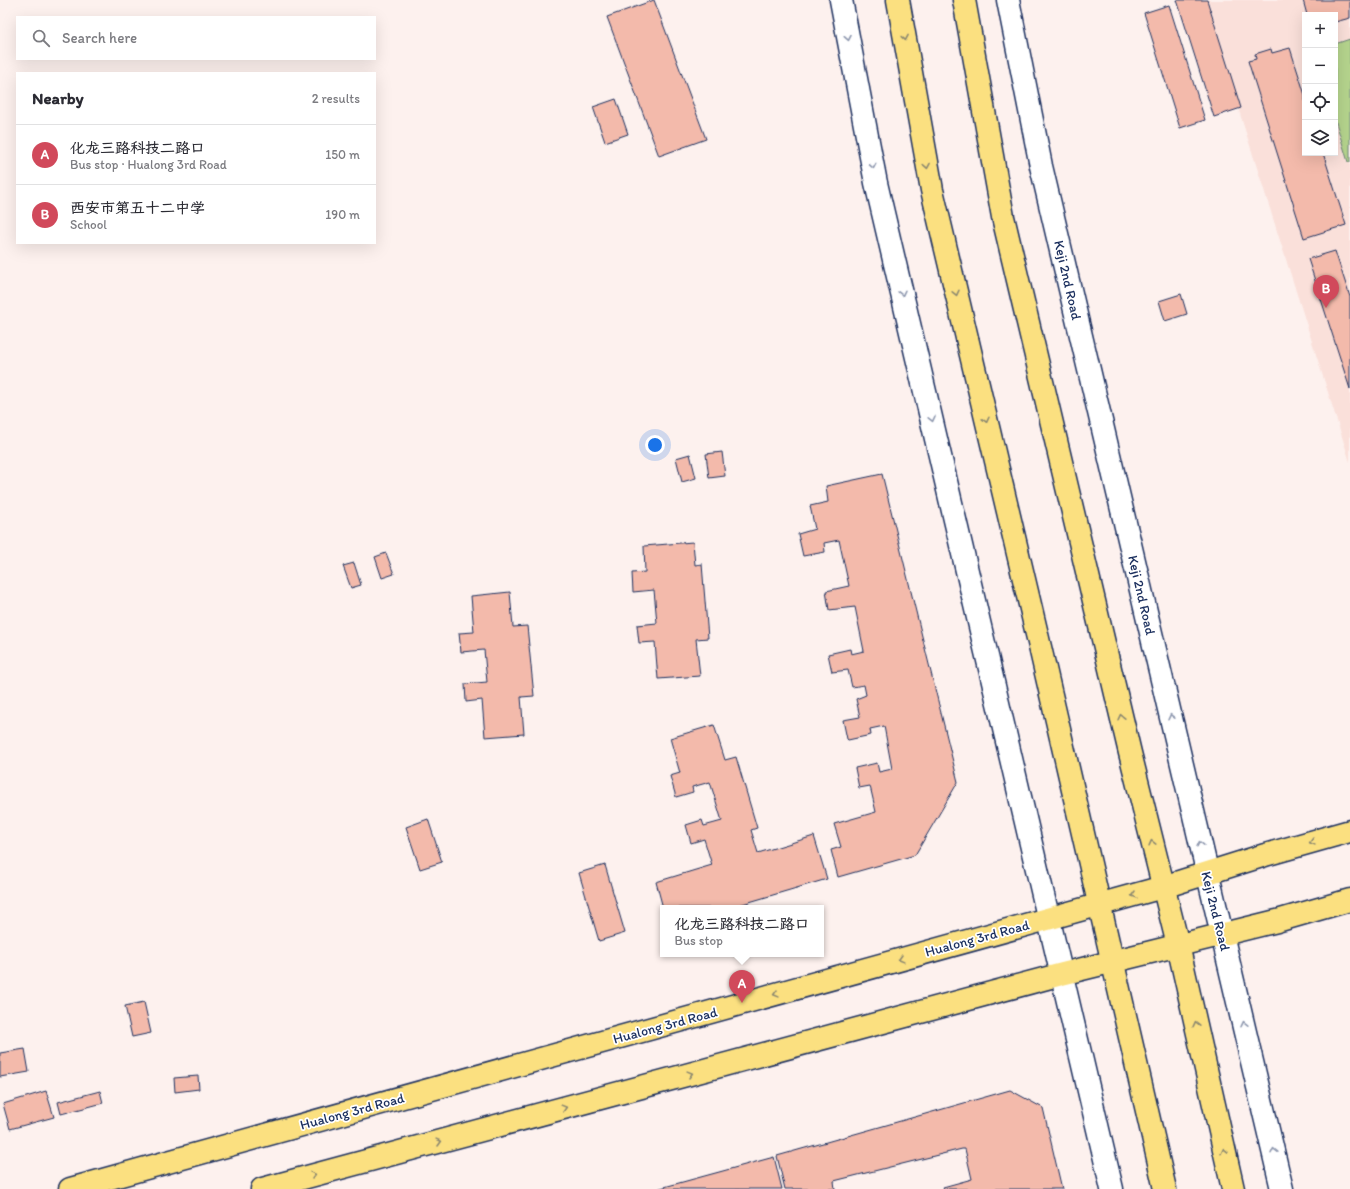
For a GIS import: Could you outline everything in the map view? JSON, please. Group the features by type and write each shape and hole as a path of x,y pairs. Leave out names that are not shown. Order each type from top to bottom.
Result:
{"main road":[{"path":"898,0 932,190 1165,1189"},
{"path":"964,0 1003,218 1128,745 1178,945 1233,1189"},
{"name":"Hualong 3rd Road","path":"70,1189 1099,905 1350,831"},
{"path":"262,1189 1062,974 1277,921 1350,900"}],"street":[{"path":"841,0 876,183 1112,1189"},
{"name":"Keji 2nd Road","path":"1008,0 1041,166 1282,1189"}],"shaded area":[{"path":"1204,0 1350,0 1350,462"}],"green space":[{"path":"1350,39 1350,162 1348,162 1338,129 1338,43"}],"building":[{"path":"654,0 706,139 659,156 607,17"},
{"path":"1177,0 1207,0 1241,108 1214,117"},
{"path":"1303,0 1350,0 1350,18 1338,21 1338,12 1306,12"},
{"path":"1169,5 1205,120 1180,128 1144,13"},
{"path":"1290,48 1302,86 1302,156 1324,156 1346,225 1304,238 1248,61 1256,59 1255,54 1271,49 1272,53"},
{"path":"616,99 628,134 605,142 593,107"},
{"path":"1335,251 1350,297 1350,389 1308,259"},
{"path":"1181,294 1187,314 1165,321 1159,301"},
{"path":"722,452 725,476 709,478 706,454"},
{"path":"690,454 696,478 682,482 676,458"},
{"path":"882,474 958,782 915,855 838,877 831,850 841,847 834,824 876,812 870,786 859,788 855,768 877,763 879,772 892,769 884,726 870,729 871,735 847,739 843,720 860,717 856,699 866,695 864,685 852,687 848,670 832,672 828,654 850,649 851,654 864,651 855,607 829,610 826,591 849,586 839,540 824,543 825,552 803,556 798,534 815,529 810,506 828,502 826,486"},
{"path":"693,542 695,565 702,564 708,638 696,639 700,676 658,679 655,642 639,643 637,625 657,623 654,590 633,592 632,573 645,572 644,546"},
{"path":"386,553 394,574 382,578 375,557"},
{"path":"354,563 361,585 351,588 343,566"},
{"path":"510,592 513,627 527,626 534,696 521,697 524,734 485,737 482,700 466,702 465,684 487,682 484,650 461,652 459,633 474,632 471,596"},
{"path":"714,725 725,760 736,757 757,828 751,830 758,853 814,836 827,879 739,905 662,905 656,882 712,865 704,839 691,843 686,825 702,820 704,826 722,821 710,782 692,787 693,792 676,797 670,776 680,773 670,738"},
{"path":"428,819 442,862 420,869 406,827"},
{"path":"605,865 625,933 599,941 579,873"},
{"path":"144,1002 151,1033 132,1037 125,1006"},
{"path":"25,1049 29,1072 0,1077 0,1053"},
{"path":"198,1076 199,1089 175,1092 174,1078"},
{"path":"1010,1090 1043,1108 1062,1189 944,1189 943,1187 972,1179 965,1149 962,1149 834,1181 835,1189 785,1189 777,1156"},
{"path":"46,1091 54,1117 10,1129 3,1104"},
{"path":"100,1091 103,1103 61,1114 58,1102"},
{"path":"774,1157 782,1189 657,1189"}],"place":[{"name":"西安市第五十二中学","path":"1326,308"},
{"name":"化龙三路科技二路口","path":"742,1003"}]}
